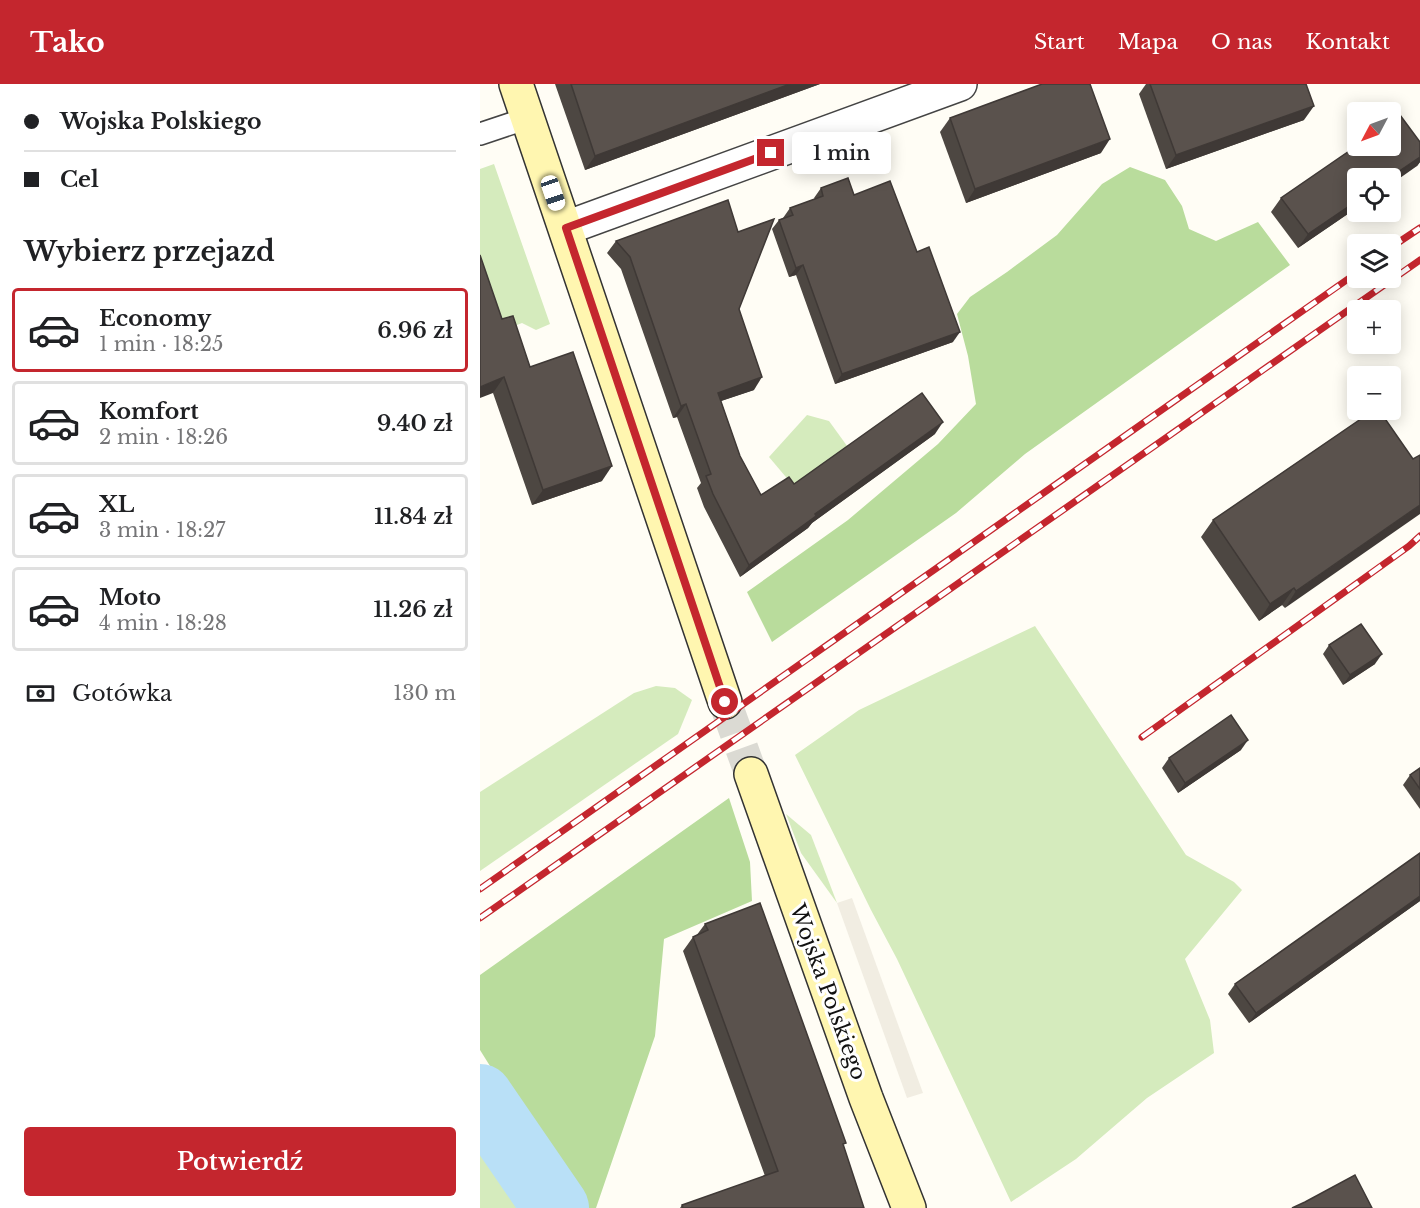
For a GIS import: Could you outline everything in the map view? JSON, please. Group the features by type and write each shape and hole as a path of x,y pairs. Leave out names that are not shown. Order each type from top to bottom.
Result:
{"street":[{"path":"516,84 725,702"},
{"path":"566,228 960,84"},
{"name":"Wojska Polskiego","path":"751,774 866,1098 909,1208"}],"lane":[{"path":"480,134 528,118"}],"green space":[{"path":"494,164 550,324 536,330 522,323 502,331 480,307 480,169"},
{"path":"1130,167 1165,180 1182,206 1189,229 1216,241 1258,222 1290,265 1025,454 956,513 772,642 747,592 848,520 938,444 976,404 968,356 957,314 970,297 1057,235 1102,184"},
{"path":"807,415 829,421 850,450 796,489 769,457"},
{"path":"1035,626 1186,855 1234,882 1242,890 1185,959 1210,1020 1214,1053 1147,1098 1076,1159 1011,1202 897,959 795,755 859,710"},
{"path":"656,686 675,688 692,700 678,734 480,871 480,792 634,693"},
{"path":"729,798 750,862 752,901 664,939 655,1036 596,1208 579,1208 480,1050 480,975"},
{"path":"786,814 811,835 837,903 801,853"},
{"path":"480,1119 543,1208 480,1208"}],"shaded area":[{"path":"852,898 923,1093 907,1098 837,903"}],"building":[{"path":"571,84 790,84 595,156"},
{"path":"1042,84 1090,84 1110,139 975,189 950,118"},
{"path":"1150,84 1306,84 1314,106 1176,155"},
{"path":"1401,116 1420,142 1420,157 1401,170 1401,168 1347,168 1347,207 1308,234 1281,198 1347,153 1347,156 1401,156"},
{"path":"848,178 854,195 890,181 917,252 929,247 960,332 842,374 803,265 796,268 779,220 793,215 790,208 823,196 821,188"},
{"path":"728,200 738,232 774,219 739,309 762,377 718,393 740,456 761,495 789,477 794,484 922,393 943,422 815,514 816,516 749,565 706,476 711,474 686,404 681,406 630,257 616,241"},
{"path":"480,255 502,319 513,316 530,367 573,352 612,466 543,490 504,377 480,387"},
{"path":"1359,420 1386,420 1413,459 1420,455 1420,505 1296,591 1294,588 1270,604 1213,520"},
{"path":"1361,624 1382,654 1350,675 1329,645"},
{"path":"1231,715 1248,740 1185,783 1169,758"},
{"path":"1420,768 1420,789 1410,775"},
{"path":"1420,853 1420,896 1256,1013 1235,984"},
{"path":"760,903 846,1143 843,1144 864,1208 683,1208 682,1205 778,1171 693,937 708,930 705,924"},
{"path":"1355,1175 1372,1208 1292,1208 1305,1202"}],"waterway":[{"path":"480,1097 556,1208"}],"tunnel":[{"path":"725,702 751,774"}],"railway":[{"path":"1401,241 1420,228"},
{"path":"480,918 1420,260"},
{"path":"480,889 1347,280"},
{"path":"1142,737 1420,536"}],"route":[{"path":"725,702 566,228 771,153"}]}
